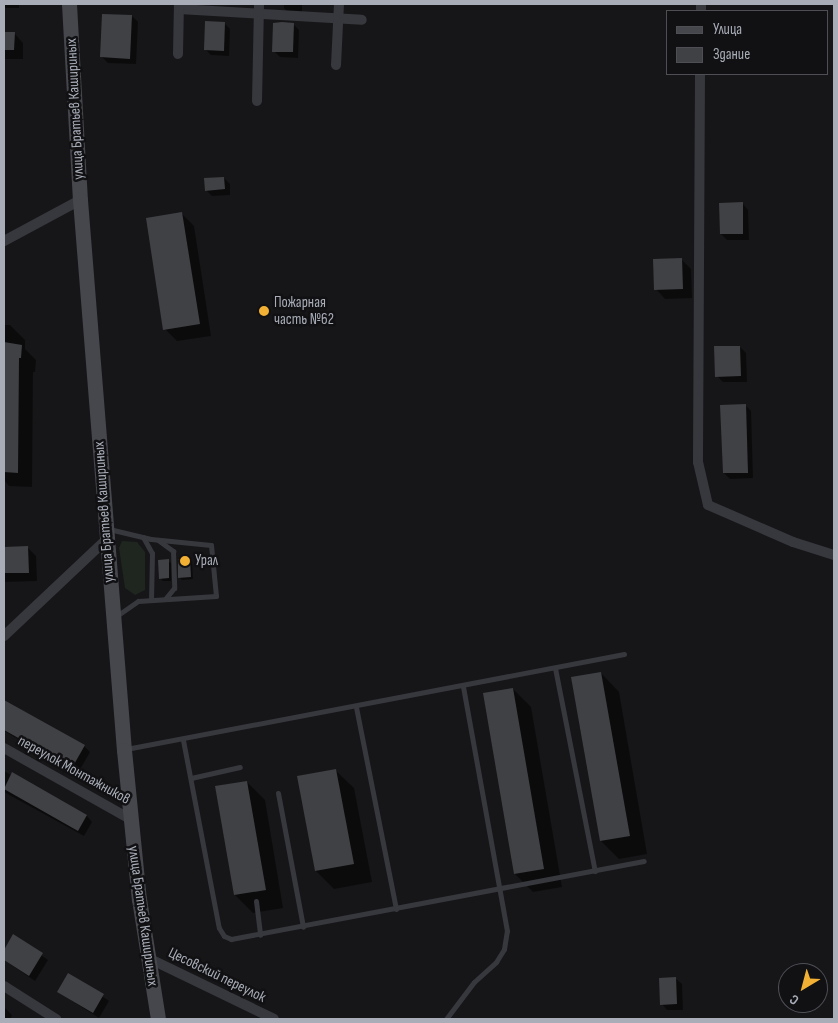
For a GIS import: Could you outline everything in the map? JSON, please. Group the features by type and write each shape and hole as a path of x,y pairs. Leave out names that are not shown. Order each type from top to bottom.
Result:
{"main road":[{"name":"улица Братьев Кашириных","path":"69,4 80,200 105,534 130,818 146,957 158,1019"}],"street":[{"path":"336,65 339,4"},
{"path":"178,54 179,6 259,9 338,20 362,20"},
{"path":"257,101 259,9"},
{"path":"700,75 698,462 708,505 793,542 834,555"},
{"path":"4,241 80,200"},
{"path":"4,636 105,534"},
{"name":"переулок Монтажников","path":"4,748 130,818"},
{"name":"Цесовский переулок","path":"146,957 274,1019"},
{"path":"4,986 56,1019"}],"lane":[{"path":"105,534 211,545 216,596 138,601 113,619"},
{"path":"143,537 152,554 151,600"},
{"path":"158,539 173,551 174,588 165,599"},
{"path":"124,750 356,707 624,654"},
{"path":"555,668 595,871"},
{"path":"446,1019 469,989 496,962 504,949 506,931 501,889 463,686"},
{"path":"356,707 396,909"},
{"path":"183,740 219,928 224,936 231,939 303,927 644,861"},
{"path":"191,778 240,767"},
{"path":"278,793 303,927"},
{"path":"256,901 260,935"}],"shaded area":[{"path":"122,541 137,542 145,552 145,590 135,595 125,588 119,548"}],"building":[{"path":"102,14 132,15 130,59 100,57"},
{"path":"205,21 225,22 224,51 204,50"},
{"path":"273,23 294,23 293,52 272,52"},
{"path":"4,32 15,32 14,50 4,50"},
{"path":"224,177 225,189 205,191 204,178"},
{"path":"743,202 743,234 720,234 719,203"},
{"path":"182,212 200,324 163,330 146,218"},
{"path":"682,258 683,289 654,290 653,259"},
{"path":"4,342 22,345 21,358 19,358 18,473 4,472"},
{"path":"714,346 740,346 741,376 715,377"},
{"path":"746,404 748,473 723,473 720,405"},
{"path":"28,546 29,573 4,573 4,547"},
{"path":"190,558 191,577 178,578 178,559"},
{"path":"169,559 169,578 159,579 158,560"},
{"path":"601,672 630,836 600,841 571,677"},
{"path":"513,688 544,869 514,874 483,693"},
{"path":"4,700 85,745 72,768 4,730"},
{"path":"336,769 354,864 315,871 297,776"},
{"path":"12,772 87,815 78,831 4,789"},
{"path":"247,781 266,890 234,895 215,786"},
{"path":"13,934 43,953 29,976 4,960 4,950"},
{"path":"68,973 104,994 93,1013 57,992"},
{"path":"676,977 677,1004 660,1005 659,978"}],"place":[{"name":"Пожарная часть №62","path":"264,311"},
{"name":"Урал","path":"185,561"}]}
